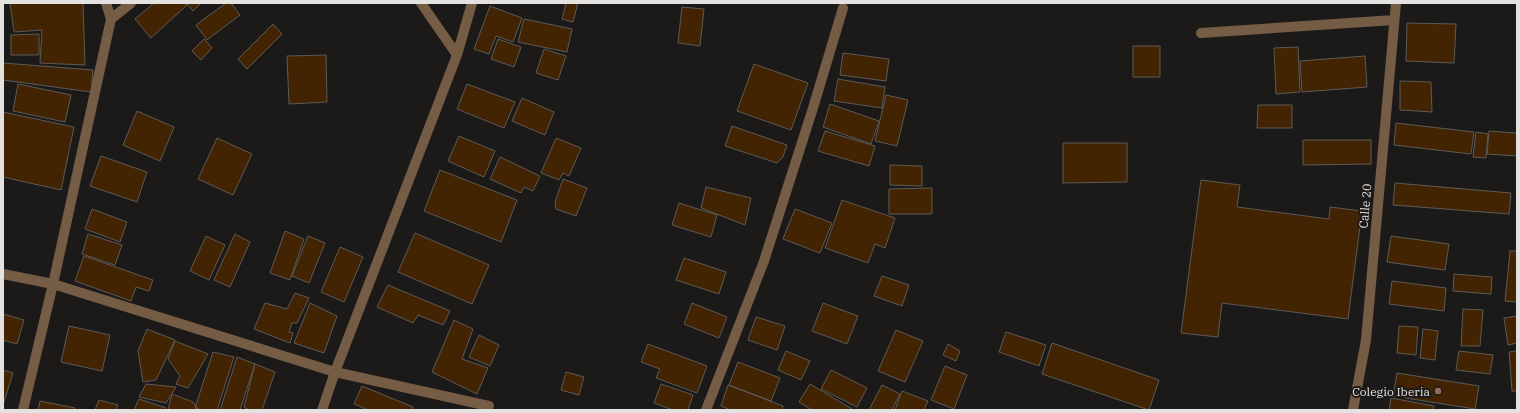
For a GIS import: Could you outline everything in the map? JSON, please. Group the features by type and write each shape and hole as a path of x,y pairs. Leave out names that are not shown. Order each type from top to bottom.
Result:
{"street":[{"path":"23,410 111,19 106,3"},
{"path":"111,19 131,3"},
{"path":"421,3 457,55"},
{"path":"322,410 335,372 457,55 472,3"},
{"name":"Calle 20","path":"1353,410 1366,340 1396,3"},
{"path":"706,410 764,261 843,8"},
{"path":"1201,33 1394,20"},
{"path":"3,274 52,284 335,372 489,406"}],"building":[{"path":"10,3 83,3 85,65 40,63 42,30 14,32"},
{"path":"154,3 184,3 187,5 151,38 135,19"},
{"path":"186,3 201,3 193,11"},
{"path":"226,3 231,3 240,15 207,40 196,25"},
{"path":"566,3 578,3 573,22 562,19"},
{"path":"490,6 522,18 513,42 496,36 489,54 474,49"},
{"path":"682,7 704,9 700,46 678,43"},
{"path":"524,19 572,29 567,52 518,42"},
{"path":"1407,23 1456,24 1454,63 1406,61"},
{"path":"273,24 282,34 247,69 238,59"},
{"path":"39,34 39,55 11,55 11,35"},
{"path":"204,39 212,48 201,60 192,51"},
{"path":"498,39 521,47 514,67 491,59"},
{"path":"1133,46 1160,46 1160,77 1133,77"},
{"path":"1298,47 1300,92 1276,94 1274,48"},
{"path":"544,49 566,56 558,80 536,73"},
{"path":"843,53 889,59 886,81 840,75"},
{"path":"326,55 327,102 289,104 287,56"},
{"path":"1365,56 1367,87 1302,92 1300,61"},
{"path":"3,63 93,70 91,92 3,80"},
{"path":"754,64 808,83 791,130 737,111"},
{"path":"838,79 885,87 882,108 834,101"},
{"path":"1400,81 1431,82 1432,112 1400,110"},
{"path":"18,84 71,95 65,122 13,111"},
{"path":"467,84 515,102 504,128 457,109"},
{"path":"886,95 908,100 897,146 875,141"},
{"path":"522,98 554,112 545,135 512,121"},
{"path":"830,104 879,121 871,144 823,127"},
{"path":"1258,105 1292,105 1292,128 1257,128"},
{"path":"137,111 174,127 160,161 123,145"},
{"path":"3,112 74,127 61,190 3,177"},
{"path":"1396,123 1474,132 1471,154 1394,145"},
{"path":"732,126 787,145 783,157 777,163 725,146"},
{"path":"825,131 875,146 869,166 818,151"},
{"path":"1489,131 1517,133 1517,156 1487,154"},
{"path":"1476,132 1488,134 1486,158 1473,157"},
{"path":"459,136 495,151 484,177 448,161"},
{"path":"217,138 252,154 233,195 198,179"},
{"path":"556,138 581,148 569,176 563,173 559,180 541,173"},
{"path":"1303,140 1371,140 1371,164 1303,165"},
{"path":"1063,143 1127,143 1127,182 1063,183"},
{"path":"101,156 147,172 137,202 90,186"},
{"path":"500,157 540,176 533,191 524,187 521,193 490,179"},
{"path":"890,165 922,166 922,186 890,185"},
{"path":"440,170 517,200 501,242 424,211"},
{"path":"563,179 587,188 576,216 556,209 555,202"},
{"path":"1201,180 1240,185 1237,207 1329,219 1330,207 1362,211 1348,319 1222,303 1218,337 1181,333"},
{"path":"1395,183 1511,193 1509,214 1393,205"},
{"path":"706,187 751,198 745,225 701,208"},
{"path":"932,188 932,214 889,214 889,189"},
{"path":"842,200 895,218 885,248 875,244 868,263 825,248"},
{"path":"679,203 717,215 711,237 672,225"},
{"path":"92,209 127,222 120,242 85,229"},
{"path":"795,209 832,223 820,253 783,239"},
{"path":"285,231 304,239 290,280 270,273"},
{"path":"415,233 489,265 472,304 398,272"},
{"path":"88,234 122,245 115,265 82,254"},
{"path":"235,234 250,242 230,287 214,280"},
{"path":"206,236 225,245 209,280 190,271"},
{"path":"308,236 325,243 309,283 292,276"},
{"path":"1391,236 1449,244 1445,270 1387,262"},
{"path":"340,247 363,257 344,302 321,292"},
{"path":"1510,251 1517,251 1517,302 1505,301"},
{"path":"84,256 153,280 149,291 136,287 131,301 75,281"},
{"path":"684,258 726,272 719,294 676,280"},
{"path":"1454,274 1492,277 1491,294 1453,291"},
{"path":"882,276 909,285 902,306 874,296"},
{"path":"1392,281 1446,288 1444,311 1389,304"},
{"path":"388,285 450,311 443,325 418,315 413,323 377,307"},
{"path":"295,293 309,298 297,323 292,323 289,332 293,333 290,343 254,329 265,303 287,309"},
{"path":"310,303 337,316 324,353 294,343"},
{"path":"692,303 727,317 719,338 684,324"},
{"path":"823,303 858,316 847,344 812,331"},
{"path":"1463,309 1483,310 1480,346 1461,346"},
{"path":"3,314 24,320 17,344 3,340"},
{"path":"1517,316 1517,343 1508,345 1504,318"},
{"path":"756,317 785,326 777,350 748,340"},
{"path":"454,320 473,329 462,359 488,368 477,394 432,372"},
{"path":"69,326 110,335 102,371 61,362"},
{"path":"1399,326 1418,327 1416,355 1397,353"},
{"path":"147,329 175,340 156,380 143,382 138,351"},
{"path":"1423,329 1438,331 1435,360 1420,358"},
{"path":"896,330 923,341 905,382 878,371"},
{"path":"1006,332 1046,345 1039,366 999,352"},
{"path":"479,335 499,345 490,366 469,357"},
{"path":"175,341 208,354 188,388 176,384 180,376 168,359"},
{"path":"1052,343 1159,380 1149,410 1042,374"},
{"path":"648,344 707,366 697,393 656,378 660,369 641,362"},
{"path":"948,344 960,351 956,361 943,355"},
{"path":"786,351 810,361 801,380 778,370"},
{"path":"1459,351 1493,355 1490,374 1456,370"},
{"path":"1517,351 1517,391 1512,391 1509,352"},
{"path":"213,352 234,357 217,410 202,410 195,408"},
{"path":"237,357 255,364 240,410 220,410"},
{"path":"738,362 780,378 771,401 729,385"},
{"path":"255,364 275,372 262,410 249,410 244,407"},
{"path":"945,366 967,375 954,409 931,400"},
{"path":"3,370 13,373 3,405"},
{"path":"831,370 867,388 857,407 821,389"},
{"path":"566,372 584,377 579,395 561,390"},
{"name":"Colegio Iberia","path":"1397,373 1479,386 1475,409 1393,396"},
{"path":"146,384 176,387 166,403 139,397"},
{"path":"661,384 693,395 688,410 673,410 654,403"},
{"path":"810,384 852,409 812,410 799,402"},
{"path":"728,385 783,406 782,410 731,410 721,406"},
{"path":"882,385 900,394 892,410 869,410"},
{"path":"362,386 413,407 412,410 368,410 354,404"},
{"path":"902,391 928,401 924,410 895,410"},
{"path":"172,394 193,402 199,410 168,410"},
{"path":"1391,398 1434,406 1433,410 1389,410"},
{"path":"139,399 166,408 165,410 134,410"},
{"path":"99,400 118,405 116,410 95,410"},
{"path":"40,401 75,408 75,410 38,410"}],"place":[{"name":"Colegio Iberia","path":"1438,391"}]}
